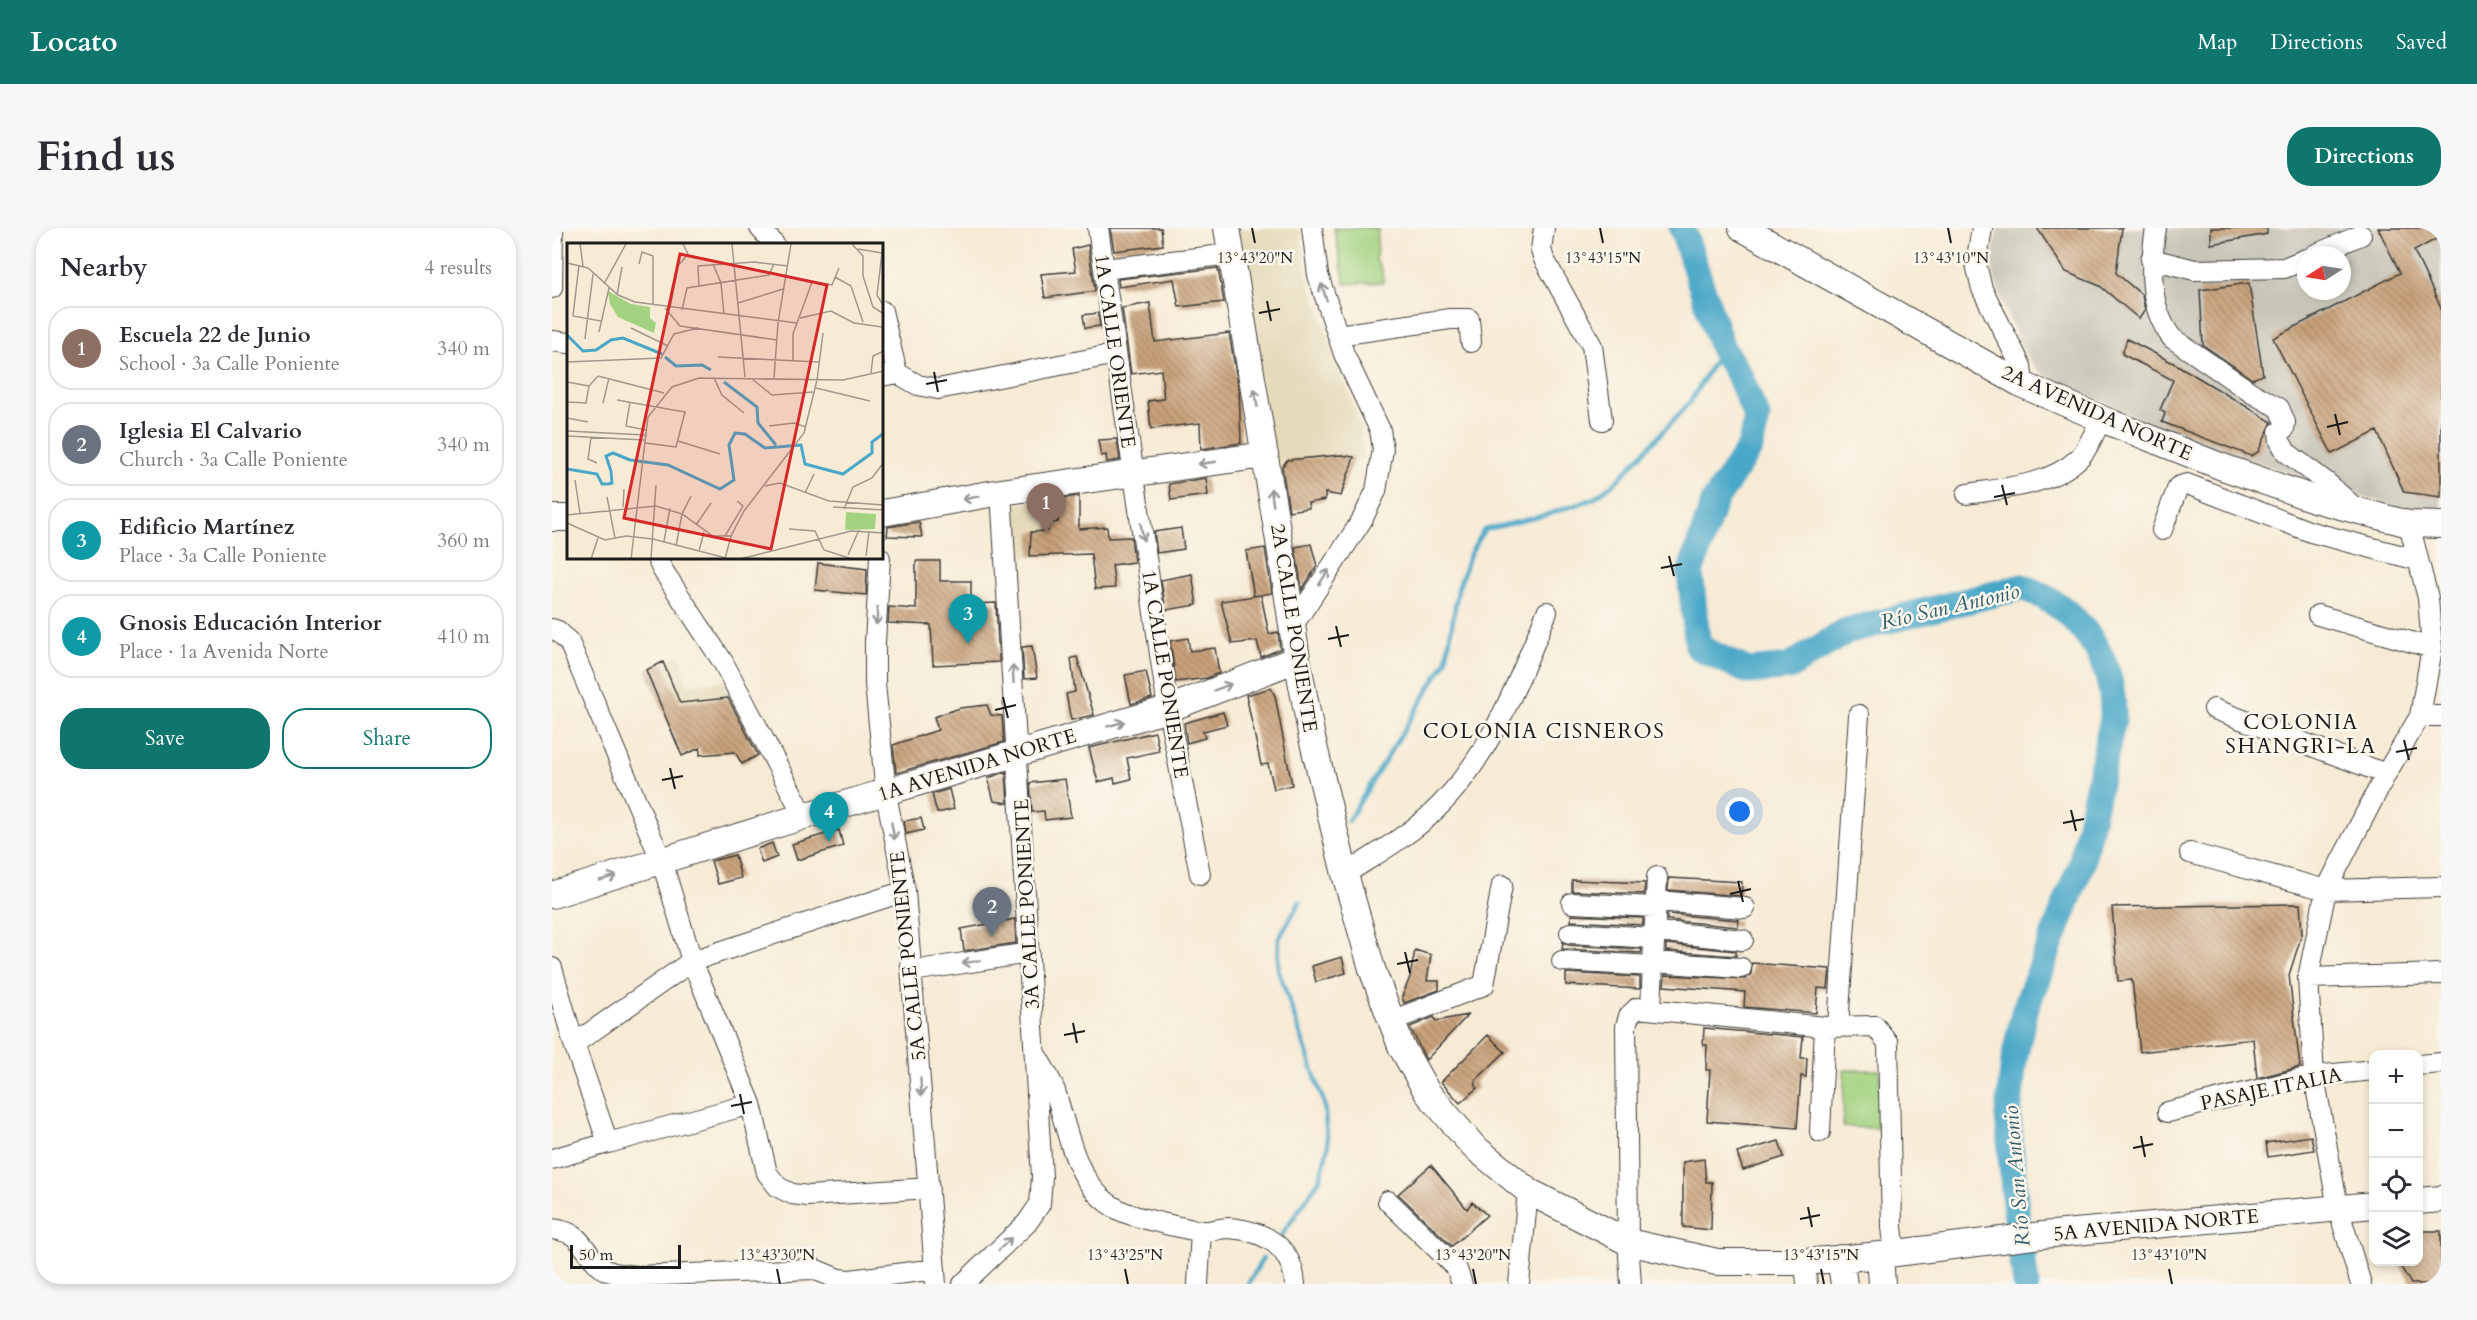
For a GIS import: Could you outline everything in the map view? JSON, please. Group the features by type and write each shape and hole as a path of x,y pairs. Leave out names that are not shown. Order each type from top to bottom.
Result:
{"main road":[{"name":"2A CALLE PONIENTE","path":"1227,228 1239,317 1265,455 1297,659 1312,738 1345,874 1372,969 1391,1021"},
{"name":"2A AVENIDA NORTE","path":"1743,229 2023,385 2112,417 2220,466 2317,500 2409,524 2441,525"},
{"path":"884,516 1001,492 1265,455"},
{"name":"1A AVENIDA NORTE","path":"552,895 804,816 886,794 1018,753 1062,733 1168,709 1297,659"},
{"name":"5A AVENIDA NORTE","path":"1391,1021 1413,1069 1440,1110 1473,1146 1528,1191 1628,1242 1717,1262 1806,1273 1840,1258 2042,1235 2369,1205"},
{"path":"2423,1201 2441,1199"},
{"path":"1882,1284 1887,1254"},
{"path":"1840,1258 1844,1284"}],"street":[{"path":"552,288 553,228"},
{"path":"760,228 773,243"},
{"name":"1A CALLE ORIENTE","path":"1098,228 1133,474"},
{"path":"1292,627 1362,520 1376,491 1382,466 1383,449 1380,430 1344,354 1318,275 1312,228"},
{"path":"1544,228 1541,249 1544,260 1592,346 1602,420"},
{"path":"1982,228 1976,264 1982,289 2021,366 2023,385"},
{"path":"2156,228 2151,259 2153,285 2165,328 2172,338 2252,393 2278,408 2285,422 2284,429 2279,432 2280,441 2286,452 2326,482 2358,511"},
{"path":"2335,246 2361,235"},
{"path":"1104,269 1232,254"},
{"path":"2151,259 2195,270 2284,268 2297,263"},
{"path":"1338,335 1450,319 1469,319 1472,342"},
{"path":"884,327 890,375 918,386 938,388 1116,354"},
{"path":"552,341 567,343"},
{"path":"1967,494 2017,486 2055,474 2079,459 2112,417"},
{"name":"1A CALLE PONIENTE","path":"1133,474 1168,709 1200,874"},
{"path":"2162,530 2178,487 2187,484 2311,532 2418,560"},
{"name":"3A CALLE PONIENTE","path":"963,1284 1027,1223 1040,1204 1042,1177 1011,603 1001,492"},
{"path":"2361,1284 2338,1209 2314,1076 2308,978 2326,890 2386,774 2420,716 2432,648 2428,598 2409,524"},
{"path":"658,560 723,662 804,816"},
{"name":"5A CALLE PONIENTE","path":"880,560 875,684 886,794 905,891 935,1277"},
{"path":"1345,874 1413,829 1430,815 1454,788 1481,751 1511,700 1547,612"},
{"path":"2318,615 2432,648"},
{"path":"552,629 558,631 569,642 663,862 692,962 751,1104 767,1173 777,1187 792,1194 808,1196 929,1188"},
{"path":"2214,709 2386,774"},
{"path":"1820,1132 1859,715"},
{"path":"2420,716 2441,716"},
{"path":"2190,853 2326,890 2441,887"},
{"path":"1651,1008 1657,877"},
{"path":"1391,1021 1484,985 1502,885"},
{"path":"574,1044 692,962 905,891"},
{"path":"1572,903 1745,908"},
{"path":"1570,933 1743,940"},
{"path":"912,971 1029,953"},
{"path":"1562,961 1741,968"},
{"path":"552,968 574,1044 608,1143"},
{"path":"2308,978 2441,974"},
{"path":"1631,1284 1628,1242 1626,1026 1629,1016 1638,1008 1831,1026 1875,1026 1882,1032 1888,1043 1892,1227 1887,1254"},
{"path":"1035,1053 1054,1088 1069,1143 1082,1172 1097,1192 1111,1205 1126,1213 1201,1231 1228,1228 1260,1234 1282,1249 1291,1262 1295,1284"},
{"path":"2423,1065 2441,1063"},
{"name":"PASAJE ITALIA","path":"2168,1112 2314,1076 2369,1070"},
{"path":"552,1159 751,1104"},
{"path":"1519,1284 1528,1191"},
{"path":"1388,1201 1456,1267 1462,1284"},
{"path":"552,1229 573,1233 599,1265 610,1272 637,1276 814,1269 838,1279 850,1280 935,1277"},
{"path":"1198,1284 1201,1231"}],"shaded area":[{"path":"1237,228 1300,228 1307,277 1363,434 1360,435 1363,460 1341,455 1287,460 1274,464"},
{"path":"1998,228 2441,228 2441,510 2409,511 2195,443 2046,377 2031,362 2021,346 1999,294 1991,263"},
{"path":"1079,494 1079,554 1013,557 1012,512 1016,504"},
{"path":"680,654 687,685 725,680 763,752 742,764 735,752 700,755 699,749 682,756 646,670"}],"green space":[{"path":"1334,228 1378,228 1376,260 1382,271 1383,282 1345,284"},
{"path":"1844,1070 1880,1070 1879,1128 1843,1127"}],"building":[{"path":"1110,228 1161,228 1163,245 1114,251"},
{"path":"2037,228 2122,228 2116,273 2142,295 2145,310 2139,319 2100,286 2066,272"},
{"path":"2211,228 2267,228 2267,234 2211,244"},
{"path":"2378,228 2433,228 2438,238 2414,251 2441,308 2441,497 2404,492 2377,431 2332,454 2273,338 2400,273"},
{"path":"1088,245 1095,291 1045,298 1041,274 1076,271 1072,249"},
{"path":"1218,268 1224,302 1179,307 1174,279 1119,287 1118,279"},
{"path":"2249,283 2263,375 2252,379 2203,345 2200,290"},
{"path":"1150,303 1155,342 1229,333 1239,390 1241,443 1201,449 1200,423 1151,429 1148,401 1164,399 1161,370 1131,374 1122,308"},
{"path":"1098,313 1100,326 1085,328 1083,315"},
{"path":"2127,339 2179,366 2272,422 2258,452 2251,456 2162,422 2165,413 2160,410 2173,380 2122,354"},
{"path":"1117,439 1120,460 1107,462 1106,455 1101,456 1098,440"},
{"path":"1341,455 1354,457 1341,496 1325,493 1325,500 1308,503 1309,508 1289,511 1282,467 1287,460"},
{"path":"1206,478 1208,495 1171,500 1169,484"},
{"path":"1079,496 1079,529 1107,527 1108,538 1131,537 1134,562 1112,565 1115,588 1095,589 1091,554 1030,556 1031,532 1048,531 1048,523 1058,522 1058,499"},
{"path":"919,522 922,537 887,536 888,527"},
{"path":"1181,528 1184,549 1157,553 1154,532"},
{"path":"1311,544 1317,566 1302,590 1295,547"},
{"path":"1265,548 1272,593 1254,596 1246,551"},
{"path":"916,561 940,561 940,581 971,581 971,604 996,603 999,662 933,665 931,625 888,623 889,607 916,609"},
{"path":"818,563 867,569 866,595 815,590"},
{"path":"1192,574 1197,605 1166,610 1161,580"},
{"path":"1261,595 1269,634 1278,632 1280,649 1261,657 1257,641 1232,644 1221,601"},
{"path":"1188,638 1190,651 1215,648 1219,673 1207,678 1176,682 1170,641"},
{"path":"1032,646 1037,678 1024,679 1022,647"},
{"path":"1077,657 1094,715 1071,720 1066,694 1075,692 1071,658"},
{"path":"663,662 680,703 728,698 758,755 742,764 735,752 700,755 700,748 682,756 646,670"},
{"path":"1146,671 1152,698 1131,704 1125,675"},
{"path":"1271,688 1275,696 1292,785 1274,789 1268,764 1261,765 1246,695"},
{"path":"987,705 991,715 1002,716 1004,742 896,773 893,745 938,730 934,717 960,708"},
{"path":"1223,712 1227,725 1203,731 1205,738 1187,743 1184,723"},
{"path":"1155,732 1159,751 1127,758 1131,779 1115,783 1114,778 1098,782 1089,748"},
{"path":"1006,772 1008,803 994,801 988,778"},
{"path":"1065,779 1071,817 1045,820 1044,811 1032,812 1030,783"},
{"path":"949,789 954,809 937,813 932,794"},
{"path":"921,818 924,830 906,834 904,821"},
{"path":"839,830 843,846 797,860 792,844"},
{"path":"772,843 777,857 762,863 757,849"},
{"path":"735,855 741,878 718,884 711,861"},
{"path":"1669,878 1742,882 1741,896 1668,890"},
{"path":"1572,880 1645,883 1644,894 1572,891"},
{"path":"2300,904 2302,934 2289,975 2300,1067 2257,1078 2253,1039 2140,1052 2132,980 2118,981 2112,907"},
{"path":"1667,914 1739,920 1738,927 1667,920"},
{"path":"1571,915 1643,918 1643,925 1571,921"},
{"path":"1015,919 1016,943 964,951 961,929"},
{"path":"1563,942 1569,945 1642,949 1641,953 1562,949"},
{"path":"1666,944 1736,951 1736,956 1666,951"},
{"path":"1415,950 1431,955 1427,981 1439,981 1439,990 1404,1003 1402,997 1410,977"},
{"path":"1342,957 1346,973 1316,982 1312,966"},
{"path":"1752,963 1830,969 1828,989 1818,988 1816,1013 1744,1007 1745,992 1664,986 1665,975 1746,979 1751,974"},
{"path":"1566,973 1640,977 1640,989 1566,985"},
{"path":"1468,1015 1426,1060 1410,1027 1434,1017 1436,1021"},
{"path":"1704,1028 1803,1037 1801,1058 1807,1058 1806,1077 1801,1076 1797,1128 1707,1121 1710,1070 1706,1070 1707,1045 1703,1045"},
{"path":"1488,1035 1505,1052 1475,1081 1477,1088 1460,1103 1441,1082"},
{"path":"2311,1136 2314,1150 2268,1157 2266,1143"},
{"path":"1779,1141 1784,1157 1743,1170 1737,1153"},
{"path":"1704,1159 1706,1182 1712,1182 1711,1230 1683,1227 1683,1162"},
{"path":"1431,1165 1467,1209 1472,1202 1487,1215 1452,1246 1398,1194"},
{"path":"2423,1231 2441,1231 2441,1284 2411,1284 2400,1266 2423,1266"}],"waterway":[{"name":"Río San Antonio","path":"1682,228 1722,348 1740,377 1757,418 1750,447 1714,502 1690,573 1698,647 1748,671 1789,667 1846,631 2022,587 2043,596 2077,622 2090,638 2108,676 2113,719 2081,865 2024,1012 2014,1060 2008,1115 2015,1203 2026,1284"},
{"path":"1348,821 1446,661 1458,589 1470,554 1484,530 1546,515 1593,499 1617,481 1690,402 1722,348"},
{"path":"1281,1236 1320,1179 1328,1147 1324,1103 1278,969 1279,938 1300,902"},
{"path":"1248,1284 1263,1258"}],"place":[{"name":"Escuela 22 de Junio","path":"1046,533"},
{"name":"Edificio Martínez","path":"968,644"},
{"name":"Gnosis Educación Interior","path":"829,842"},
{"name":"Iglesia El Calvario","path":"992,937"}],"district":[{"name":"COLONIA CISNEROS","path":"1544,731"},
{"name":"COLONIA SHANGRI-LA","path":"2301,734"}]}
